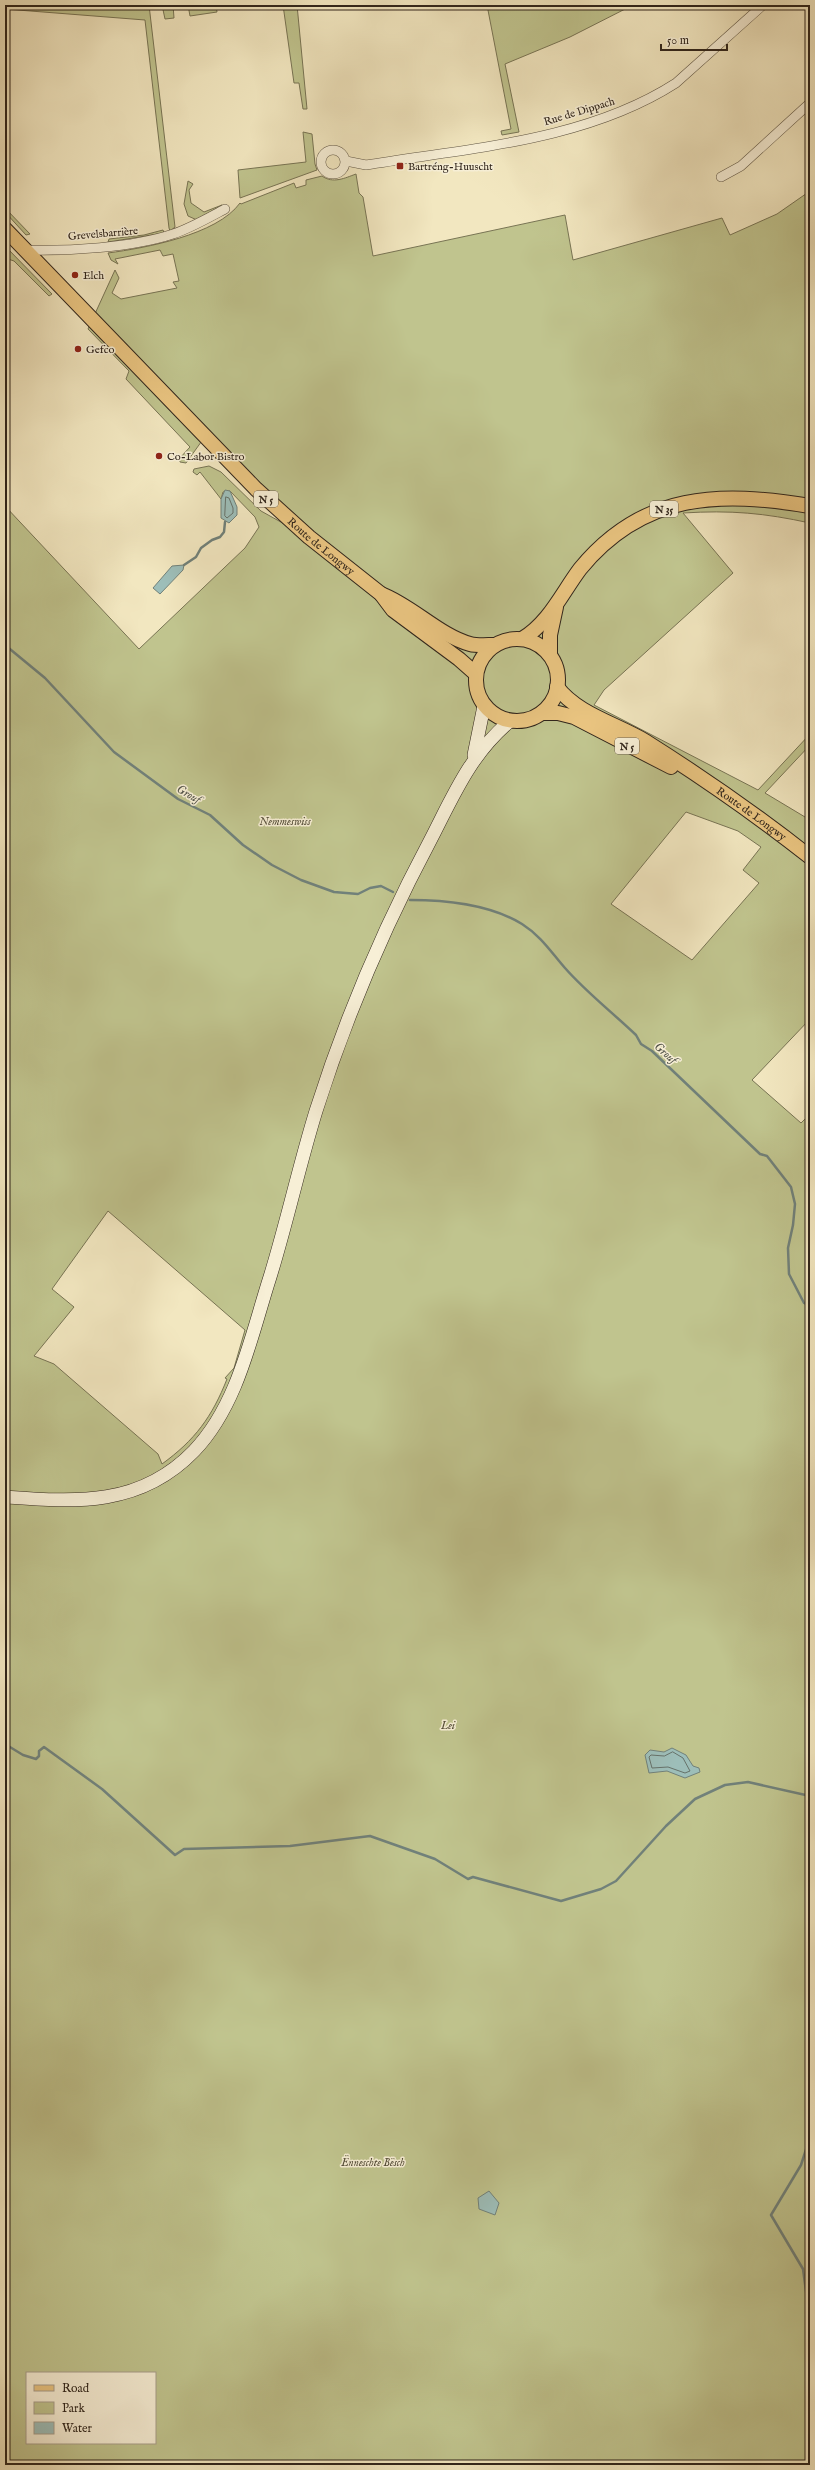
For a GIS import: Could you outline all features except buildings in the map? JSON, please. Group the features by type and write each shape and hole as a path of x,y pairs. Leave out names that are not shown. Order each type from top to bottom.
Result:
{"main road":[{"name":"N 5","path":"5,229 25,250"},
{"name":"Route de Longwy","path":"25,250 161,393 256,489 309,537 381,594 393,610 459,658 476,674"},
{"name":"N 35","path":"522,639 539,626 556,605 571,581 602,546 633,523 665,508 700,499 734,497 810,506"},
{"name":"Route de Longwy","path":"381,594 398,601 459,641 472,645 494,645"},
{"name":"N 35","path":"550,654 550,635 556,605"},
{"name":"N 5","path":"494,645 503,640 522,639 542,647 550,654"},
{"path":"473,758 493,735 510,721 492,713 484,706 476,686 476,674 482,658 494,645"},
{"path":"542,713 549,706 557,687 556,670 550,654"},
{"name":"Route de Longwy","path":"557,687 571,702 644,741 711,786 810,857"},
{"path":"5,1497 78,1501 116,1496 145,1485 176,1466 193,1452 218,1420 237,1378 248,1346 280,1246 316,1111 364,977 409,879 473,758 481,730 484,706"},
{"name":"N 5","path":"510,721 532,718 542,713"},
{"name":"Route de Longwy","path":"542,713 558,713 574,717 638,752 711,786"}],"street":[{"name":"Rue de Dippach","path":"346,161 366,165 518,140 565,130 620,111 660,93 676,83 763,5"},
{"path":"721,176 741,166 810,103"},
{"name":"Grevelsbarrière","path":"25,250 134,244 183,230 225,209"}],"green space":[{"path":"5,5 149,5 175,227 170,231 145,20 5,9"},
{"path":"162,5 173,5 174,18 165,19"},
{"path":"188,5 216,5 217,12 190,16"},
{"path":"283,5 297,5 307,109 303,109 299,83 294,83"},
{"path":"487,5 633,5 570,37 505,64 519,132 502,135 501,131 511,129"},
{"path":"303,132 312,134 317,170 240,198 238,170 306,162"},
{"path":"356,174 359,193 363,197 373,256 565,215 573,260 722,218 730,235 777,214 810,191 810,523 747,513 683,513 733,573 604,690 594,705 758,790 810,734 810,745 765,793 810,820 810,1019 752,1080 801,1123 805,1119 810,1123 810,2465 5,2465 5,506 139,649 245,548 259,527 255,517 230,491 223,492 221,499 200,472 197,475 193,472 194,469 209,466 221,472 261,511 306,536 204,438 186,463 180,462 179,459 190,447 126,379 129,371 88,329 115,270 119,278 112,293 121,299 177,288 173,282 179,281 173,254 163,256 160,250 115,259 118,264 111,260 108,253 141,248 198,232 215,224 229,214 240,203 241,204 294,183 296,188 306,185 306,180 322,176 330,180","holes":["686,812 738,831 761,847 743,870 759,883 692,960 611,904","108,1211 245,1330 234,1368 225,1378 227,1379 209,1416 193,1437 162,1464 158,1454 54,1364 34,1356 74,1307 52,1289"]},
{"path":"188,181 193,184 189,190 191,203 204,212 222,205 197,220 188,216 184,204"},
{"path":"5,208 30,234 26,235 5,212"},
{"path":"163,230 164,233 108,242 109,239 144,235"},
{"path":"5,240 6,247 52,294 49,296 14,261 5,258"}],"water":[{"path":"225,490 230,491 237,507 237,515 229,523 221,518 221,499"},
{"path":"184,565 183,570 160,594 153,588 172,566"},
{"path":"672,1748 686,1755 693,1766 699,1768 700,1772 685,1778 667,1771 649,1773 645,1755 650,1750 664,1752"},
{"path":"489,2191 499,2203 495,2215 479,2209 478,2198"}],"waterway":[{"path":"184,565 196,557 201,548 212,540 220,537 224,532 225,522"},
{"name":"Grouf","path":"5,645 45,678 114,752 178,799 210,815 243,845 272,865 301,880 334,892 358,894 370,888 381,886 393,892"},
{"name":"Grouf","path":"410,900 438,901 482,908 510,918 529,929 540,939 582,986 636,1035 641,1044 652,1051 760,1154 767,1156 791,1187 795,1204 793,1225 788,1248 789,1274 804,1303 810,1306"},
{"path":"5,1744 23,1755 36,1759 39,1756 39,1751 44,1747 102,1789 175,1855 184,1849 290,1846 370,1836 435,1859 468,1879 473,1877 561,1901 601,1889 616,1881 666,1826 695,1799 725,1785 748,1782 810,1796"},
{"path":"810,2137 801,2165 771,2215 803,2269 810,2321"}],"place":[{"name":"Bartréng-Huuscht","path":"400,166"},
{"name":"Elch","path":"75,275"},
{"name":"Gefco","path":"78,349"},
{"name":"Co-Labor Bistro","path":"159,456"}],"park label":[{"name":"Nemmeswiss","path":"285,821"},
{"name":"Lei","path":"448,1725"},
{"name":"Ënneschte Bësch","path":"373,2162"}]}
